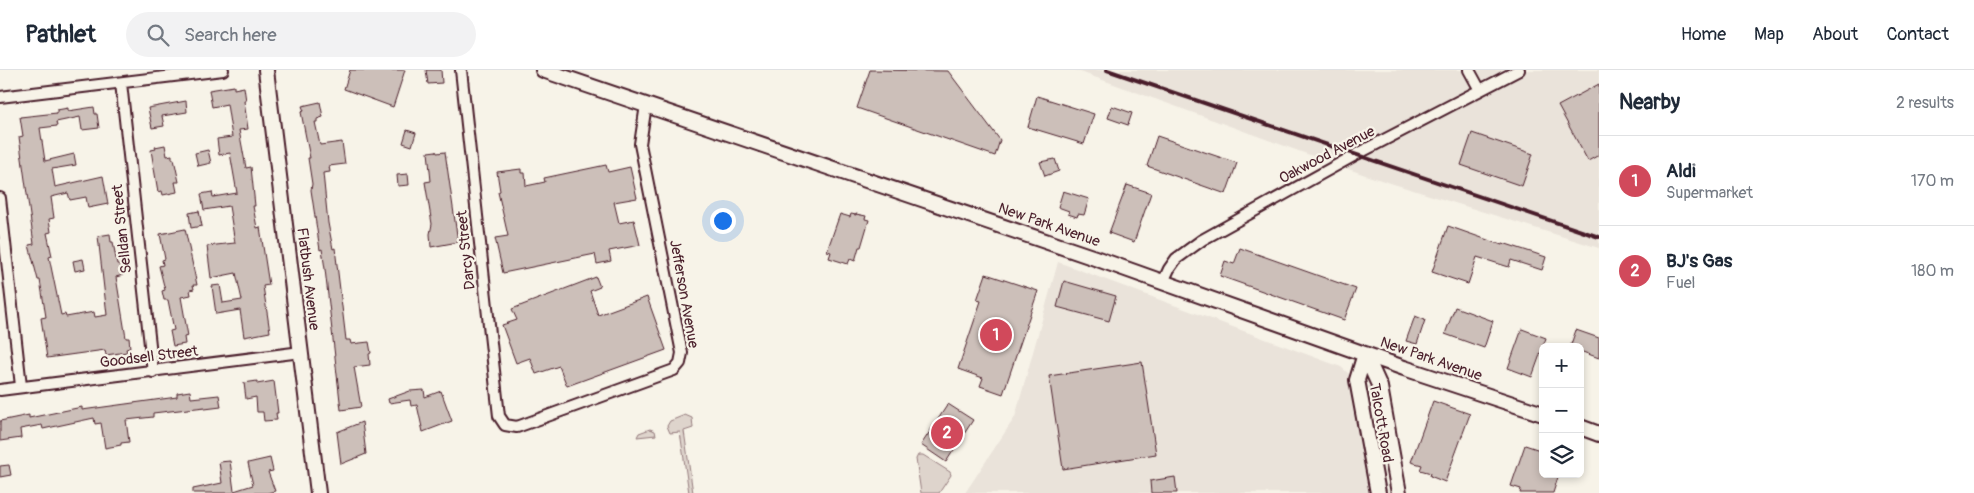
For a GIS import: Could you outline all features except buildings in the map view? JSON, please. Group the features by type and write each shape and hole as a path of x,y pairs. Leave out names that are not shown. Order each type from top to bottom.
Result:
{"main road":[{"name":"Flatbush Avenue","path":"266,70 318,493"},
{"name":"New Park Avenue","path":"543,70 1539,413"},
{"name":"Talcott Road","path":"1365,354 1357,380 1378,493"},
{"name":"Talcott Road","path":"1365,354 1380,387 1399,493"},
{"path":"1584,428 1599,434"}],"street":[{"path":"0,97 223,70"},
{"name":"Darcy Street","path":"461,70 499,416 505,425"},
{"path":"1470,70 1480,90"},
{"name":"Oakwood Avenue","path":"1163,282 1169,268 1176,259 1202,240 1357,154 1518,70"},
{"name":"Selldan Street","path":"121,83 153,372"},
{"name":"Jefferson Avenue","path":"505,425 517,427 674,370 680,363 682,353 640,144 646,105"},
{"path":"0,198 21,386"},
{"name":"Goodsell Street","path":"0,390 301,352"}],"shaded area":[{"path":"1075,70 1599,70 1599,248 1368,176"},
{"path":"1058,262 1341,367 1350,377 1370,493 965,493 1015,417"},
{"path":"685,415 692,418 693,428 684,431 693,493 689,493 680,432 670,433 667,426 670,421"},
{"path":"650,429 655,431 656,435 637,437 639,433"},
{"path":"918,455 923,455 950,472 951,475 939,493 921,493 916,459"}],"railway":[{"path":"1107,70 1599,237"}],"place":[{"name":"Aldi","path":"996,335"},
{"name":"BJ's Gas","path":"947,433"}]}
